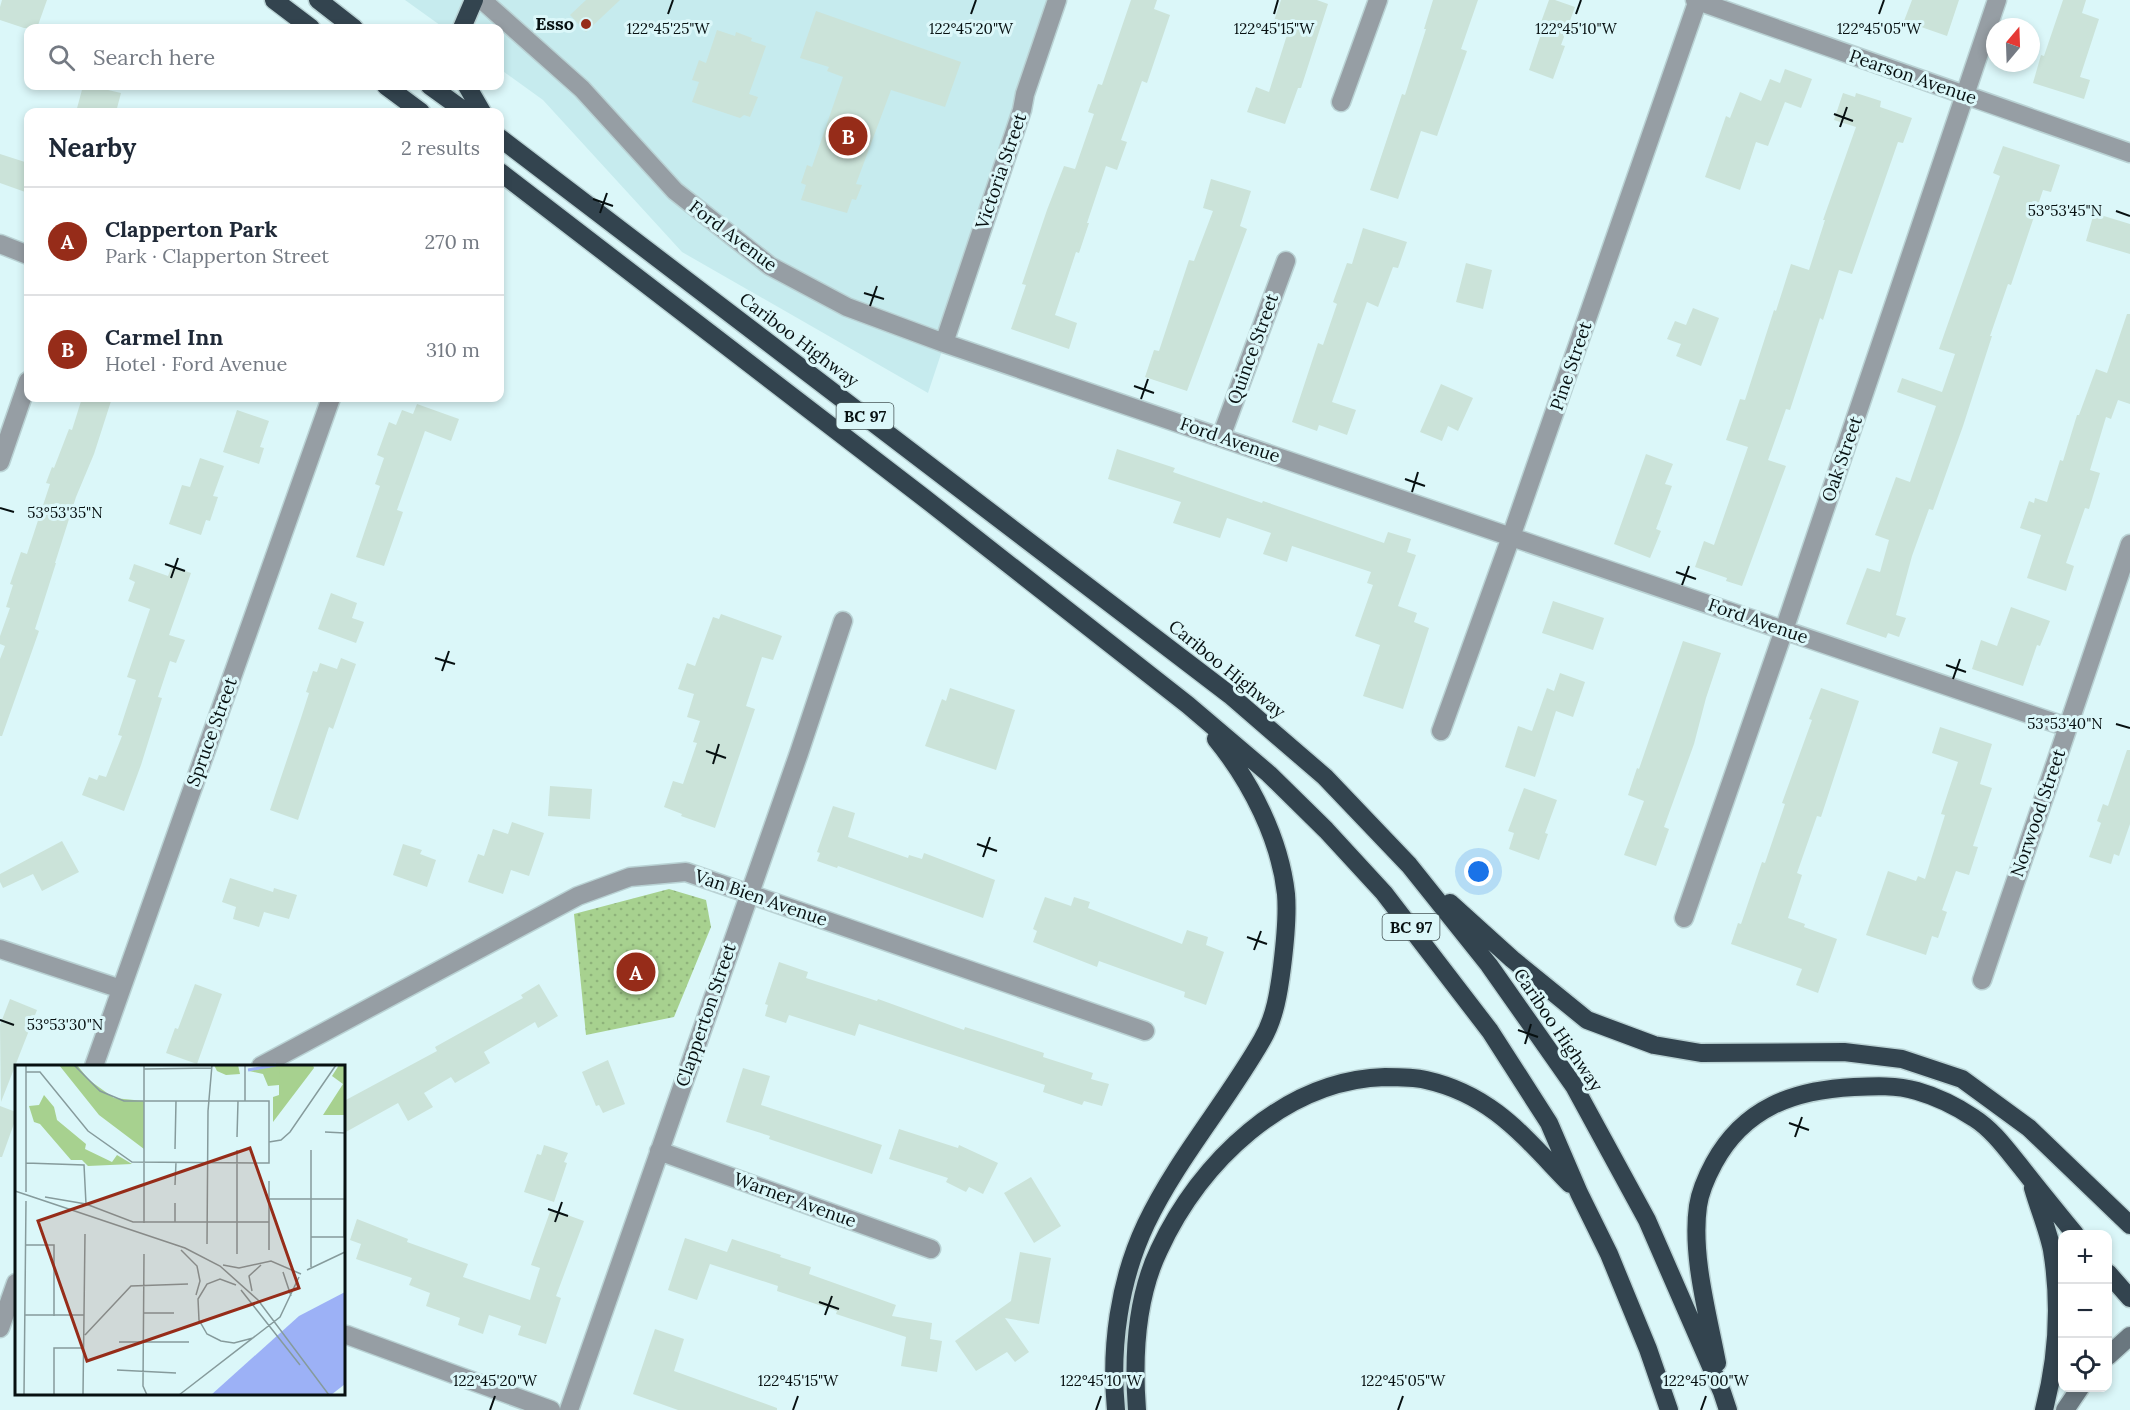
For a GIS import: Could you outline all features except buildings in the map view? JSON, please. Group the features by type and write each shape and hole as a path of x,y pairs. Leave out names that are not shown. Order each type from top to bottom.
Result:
{"highway":[{"path":"274,0 306,24"},
{"path":"318,0 349,24"},
{"path":"464,24 474,0"},
{"path":"391,90 416,108"},
{"path":"436,90 460,108"},
{"path":"469,90 480,108"},
{"name":"Cariboo Highway","path":"504,141 1230,695 1325,777 1409,865 1489,965 1574,1086 1647,1220 1728,1410"},
{"name":"BC 97","path":"504,175 914,490 1188,705 1269,774 1326,830 1384,893 1490,1031 1549,1123 1579,1193 1610,1254 1669,1410"},
{"path":"1116,1410 1114,1387 1117,1328 1126,1280 1146,1225 1172,1178 1264,1038 1279,995 1285,947 1286,894 1276,852 1258,805 1227,753 1188,705"},
{"path":"1409,865 1512,959 1587,1020 1654,1045 1701,1053 1844,1052 1902,1059 1962,1079 2029,1128 2130,1225"},
{"path":"1137,1410 1135,1389 1138,1330 1145,1290 1159,1250 1188,1199 1235,1143 1268,1117 1313,1091 1360,1078 1424,1079 1449,1087 1475,1098 1502,1115 1579,1193"},
{"path":"1722,1392 1696,1244 1698,1205 1708,1174 1724,1145 1745,1123 1775,1103 1805,1092 1882,1085 1915,1090 1946,1100 1977,1119 2000,1142 2072,1230"},
{"path":"2029,1178 2051,1248 2059,1309 2053,1378 2044,1410"},
{"path":"2112,1278 2130,1298"}],"main road":[{"path":"2112,1352 2130,1336"},
{"path":"2064,1410 2077,1392"}],"street":[{"name":"Ford Avenue","path":"482,0 582,88 675,191 771,266 847,307 944,343 2067,727"},
{"name":"Victoria Street","path":"944,343 1057,0"},
{"path":"1341,102 1378,0"},
{"name":"Pearson Avenue","path":"1697,0 2130,153"},
{"name":"Pine Street","path":"1441,731 1511,537 1697,0"},
{"name":"Oak Street","path":"1684,918 1997,0"},
{"path":"0,244 24,253"},
{"name":"Quince Street","path":"1221,437 1286,261"},
{"path":"0,462 24,393"},
{"name":"Spruce Street","path":"94,1065 330,402"},
{"name":"Norwood Street","path":"1982,980 2130,544"},
{"name":"Clapperton Street","path":"569,1410 843,621"},
{"name":"Van Bien Avenue","path":"263,1065 578,896 630,877 686,872 1145,1031"},
{"path":"0,949 121,989"},
{"name":"Warner Avenue","path":"659,1151 932,1249"},
{"path":"0,1280 15,1284"},
{"path":"0,1328 15,1287"},
{"path":"347,1335 551,1410"}],"shaded area":[{"path":"405,0 1059,0 928,393 682,252 543,100 504,72 504,24 438,24"}],"green space":[{"path":"669,889 706,900 711,927 674,1017 586,1035 574,914"}],"place":[{"name":"Esso","path":"586,24"},
{"name":"Carmel Inn","path":"848,136"},
{"name":"Clapperton Park","path":"636,972"}]}
